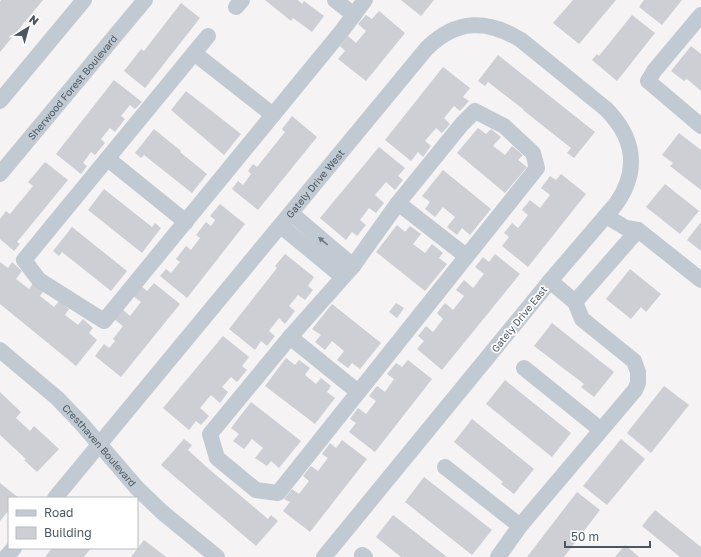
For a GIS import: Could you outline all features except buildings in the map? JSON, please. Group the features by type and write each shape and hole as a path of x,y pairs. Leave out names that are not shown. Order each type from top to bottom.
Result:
{"street":[{"path":"0,101 84,0"},
{"name":"Sherwood Forest Boulevard","path":"0,174 145,0"},
{"path":"335,0 354,15"},
{"path":"208,36 24,260 39,280 104,321 365,0"},
{"path":"701,15 654,71 648,81 701,126"},
{"name":"Gately Drive West","path":"56,497 292,214 427,48 440,37 462,27 474,25 491,26 503,30 521,40 566,77"},
{"path":"194,53 273,115"},
{"name":"Gately Drive East","path":"324,557 550,281 620,198 628,182 631,166 630,149 625,133 616,119 606,109 566,77"},
{"path":"475,111 504,126 533,153 537,168 466,256 278,493 256,490 217,458 210,434 290,337 348,272 398,203 462,124 475,111"},
{"path":"108,159 186,222"},
{"path":"398,203 466,256"},
{"path":"292,214 348,272"},
{"path":"606,216 626,228 638,230 701,280"},
{"path":"281,226 348,272"},
{"path":"575,302 638,230"},
{"path":"498,557 520,526 635,390 638,383 638,372 634,361 582,319 575,302 550,281"},
{"path":"290,337 358,392"},
{"name":"Cresthaven Boulevard","path":"0,350 58,398 137,488 162,512 217,557"},
{"path":"524,368 601,430"},
{"path":"445,467 520,526"},
{"path":"6,557 13,549"}]}
